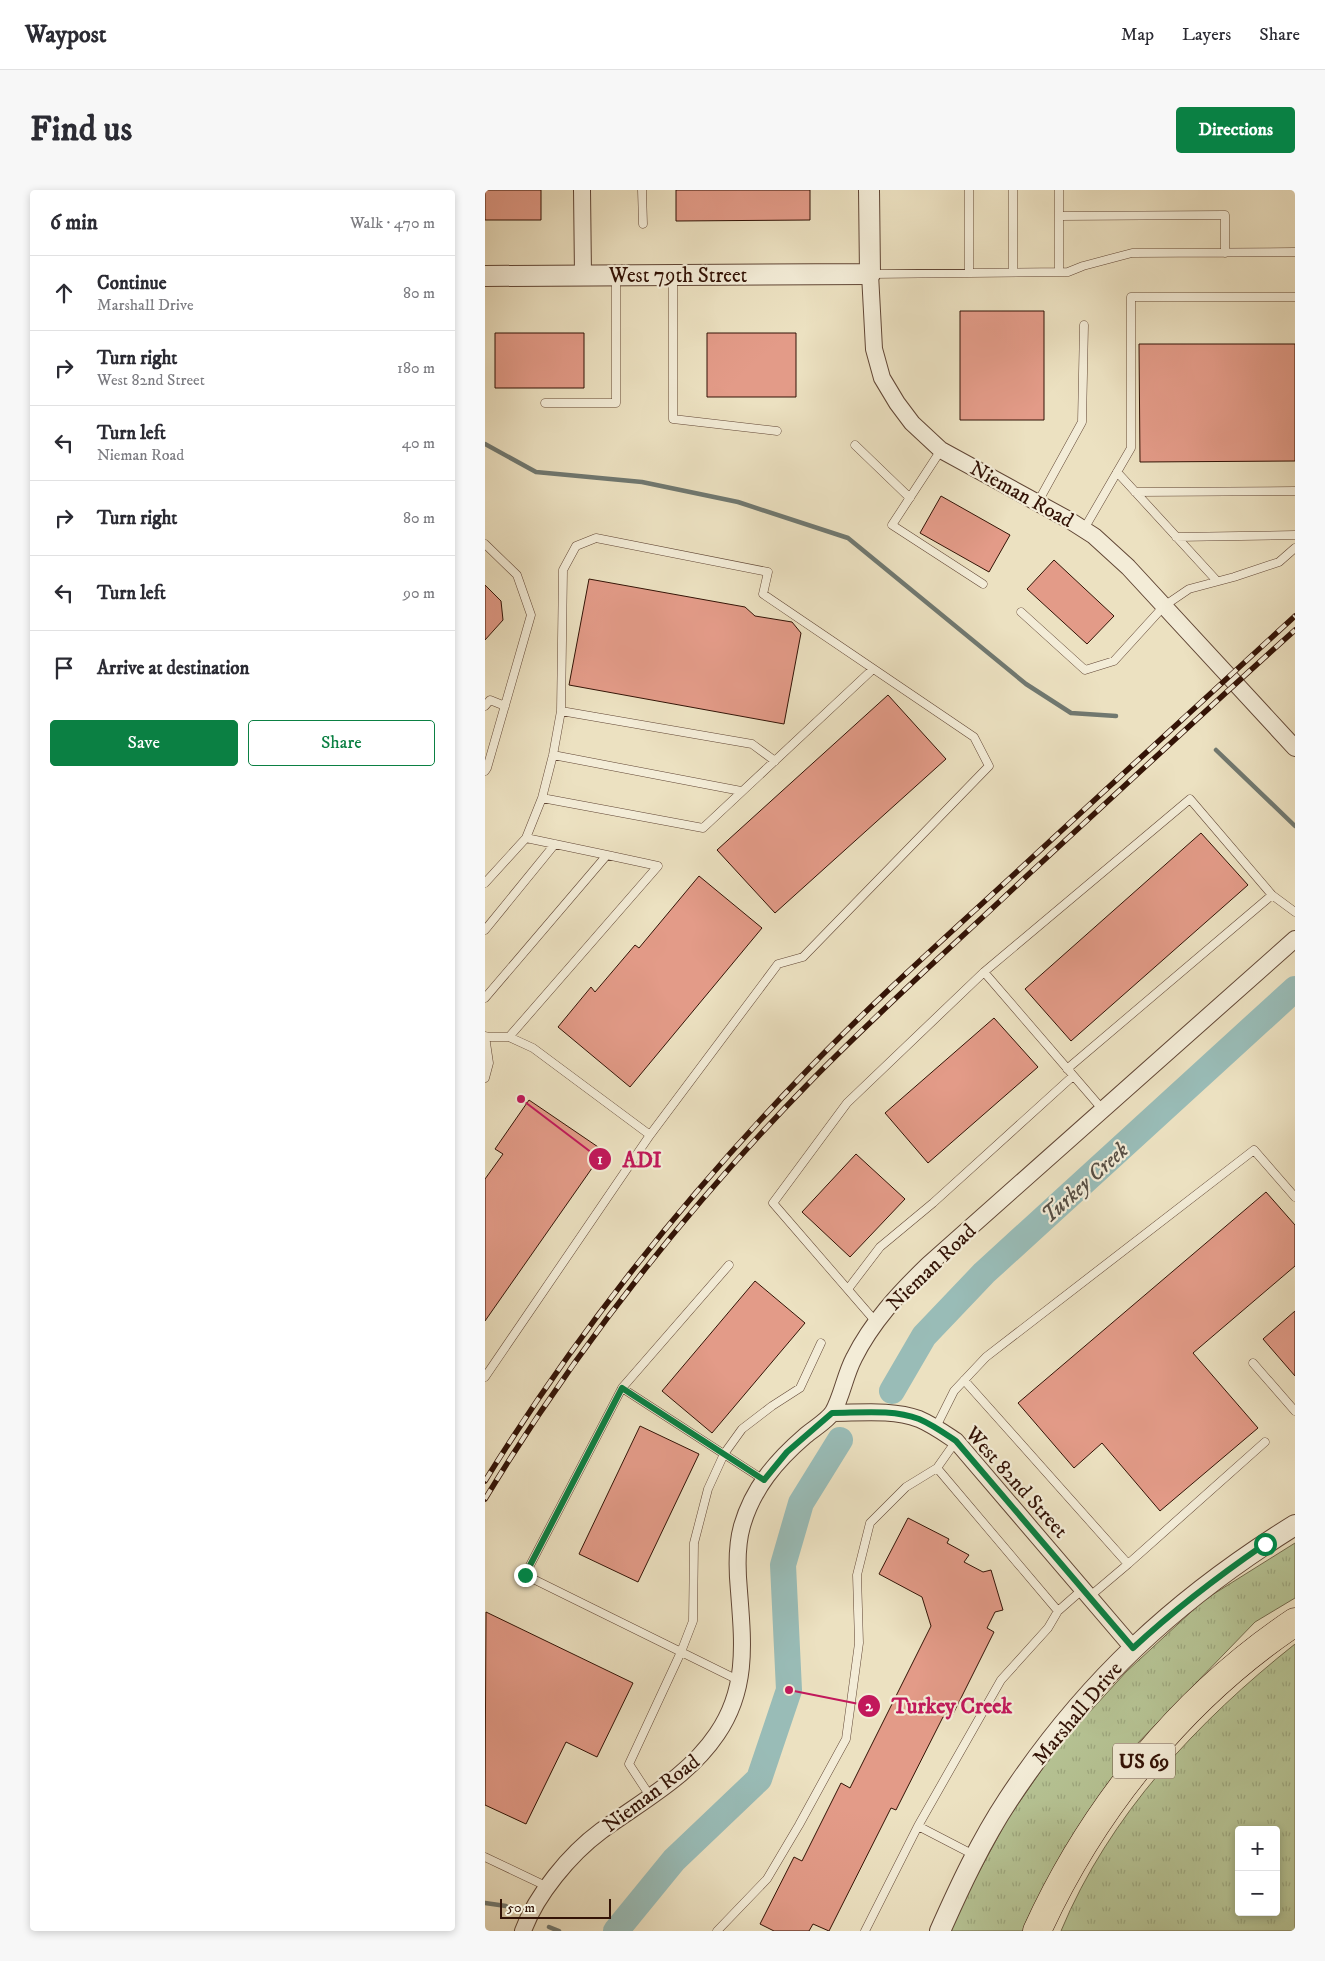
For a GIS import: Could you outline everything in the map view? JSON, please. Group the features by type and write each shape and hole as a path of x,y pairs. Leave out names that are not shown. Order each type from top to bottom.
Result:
{"highway":[{"name":"US 69","path":"1037,1931 1050,1902 1075,1857 1133,1773 1166,1734 1201,1699 1245,1658 1295,1622"}],"street":[{"path":"582,190 583,275"},
{"name":"Nieman Road","path":"869,190 870,274 874,349 882,378 912,424 941,450 1038,502 1094,536 1164,606 1295,748"},
{"name":"West 79th Street","path":"485,276 870,274"},
{"name":"Nieman Road","path":"523,1931 533,1910 548,1887 578,1850 687,1770 703,1754 719,1732 739,1681 743,1660 738,1582 739,1540 752,1498 787,1452 832,1413 853,1358 876,1322 900,1292 928,1265 1295,939"},
{"name":"West 82nd Street","path":"832,1413 886,1413 917,1418 936,1427 956,1441 1133,1648"},
{"name":"Marshall Drive","path":"940,1931 963,1879 1007,1801 1052,1738 1082,1701 1133,1648 1171,1613 1213,1579 1295,1525"}],"lane":[{"path":"642,190 643,224"},
{"path":"969,190 969,273"},
{"path":"1013,190 1013,272"},
{"path":"1059,190 1059,272"},
{"path":"1059,216 1225,215 1225,253"},
{"path":"870,274 1068,272 1132,253 1295,252"},
{"path":"673,274 673,419 777,431"},
{"path":"545,402 616,402 616,275"},
{"path":"1084,529 1131,448 1131,297 1295,297"},
{"path":"1038,502 1082,422 1083,325"},
{"path":"855,445 910,498"},
{"path":"941,450 892,525 983,584"},
{"path":"1117,472 1217,581"},
{"path":"1135,492 1295,491"},
{"path":"1176,537 1295,535"},
{"path":"485,882 526,838 542,798 553,755 561,711 563,570 576,546 597,538 768,572 763,594 975,737 989,766 803,957 778,964 650,1135 485,1377"},
{"path":"485,544 517,576 531,615 485,771"},
{"path":"1021,612 1085,670 1114,661 1164,606 1189,589 1279,562 1295,548"},
{"path":"542,798 703,828 873,669"},
{"path":"485,706 490,700 505,706"},
{"path":"561,711 752,744 775,760"},
{"path":"553,755 741,791"},
{"path":"876,1322 773,1203 847,1104 985,972 1190,799 1272,895 1295,912"},
{"path":"509,1037 658,866 526,838"},
{"path":"485,930 555,844"},
{"path":"485,998 607,855"},
{"path":"1067,1069 1272,895"},
{"path":"985,972 1103,1110"},
{"path":"485,1078 489,1063 485,1037 509,1037 533,1048 650,1135"},
{"path":"848,1289 881,1247 933,1203 1073,1076"},
{"path":"936,1427 954,1392 986,1357 1254,1150 1295,1197"},
{"path":"729,1265 622,1388 525,1575 739,1681"},
{"path":"650,1796 629,1764 681,1652 693,1621 694,1543 708,1489 724,1454 742,1429 772,1406 801,1388 821,1343"},
{"path":"1253,1363 1295,1411"},
{"path":"964,1380 1128,1564"},
{"path":"622,1388 764,1480"},
{"path":"717,1931 767,1879 846,1739 859,1643 857,1576 870,1523 906,1487 937,1468 956,1441"},
{"path":"865,1931 918,1826 1001,1680 1048,1628 1058,1611 1128,1564 1265,1442"},
{"path":"937,1468 1058,1611"},
{"path":"918,1826 976,1856"},
{"path":"485,1858 548,1887"}],"green space":[{"path":"1295,1543 1295,1598 1255,1622 1134,1747 1064,1850 1025,1931 949,1931 952,1922 1007,1820 1056,1749 1126,1672 1204,1600"},
{"path":"1295,1644 1295,1931 1061,1931 1081,1889 1104,1848 1131,1810 1191,1738 1224,1705"}],"building":[{"path":"485,190 541,190 541,220 485,220"},
{"path":"676,190 810,190 810,220 676,221"},
{"path":"960,311 1044,311 1044,420 960,420"},
{"path":"495,333 584,333 584,388 495,388"},
{"path":"707,333 796,333 796,397 707,397"},
{"path":"1139,344 1295,344 1295,461 1140,462"},
{"path":"941,496 1010,535 989,572 920,533"},
{"path":"1054,560 1114,616 1087,644 1027,589"},
{"path":"589,579 745,607 755,616 792,622 801,633 784,724 569,685"},
{"path":"485,585 501,601 503,620 485,640"},
{"path":"888,695 946,759 775,913 717,850"},
{"path":"1201,833 1248,885 1071,1041 1025,989"},
{"path":"699,876 762,928 630,1087 558,1027 591,987 595,992 635,945 639,948"},
{"path":"994,1018 1038,1067 928,1163 885,1113"},
{"path":"529,1100 604,1151 485,1321 485,1179 503,1154 495,1149"},
{"path":"856,1154 905,1199 850,1257 802,1212"},
{"path":"1266,1192 1295,1225 1295,1266 1193,1353 1258,1428 1160,1511 1102,1443 1074,1468 1018,1403"},
{"path":"755,1281 805,1323 712,1433 662,1391"},
{"path":"1295,1311 1295,1376 1263,1339"},
{"path":"640,1426 699,1454 638,1582 579,1554"},
{"path":"908,1518 949,1539 947,1543 969,1555 964,1562 983,1572 991,1570 1003,1610 995,1612 987,1628 994,1632 950,1720 943,1717 896,1810 891,1808 829,1931 813,1924 809,1931 774,1931 760,1924 794,1857 802,1861 841,1783 850,1788 931,1626 922,1597 879,1574"},
{"path":"486,1612 633,1683 597,1757 566,1742 526,1824 485,1805"}],"waterway":[{"path":"485,444 536,472 642,482 738,502 848,538 1026,684 1071,713 1116,716"},
{"path":"1216,750 1295,826"},
{"name":"Turkey Creek","path":"892,1391 924,1336 984,1273 1295,989"},
{"name":"Turkey Creek","path":"616,1931 674,1860 759,1779 789,1690 783,1565 801,1503 840,1440"},
{"path":"485,1903 506,1906"},
{"path":"549,1927 559,1931"}],"railway":[{"path":"485,1481 519,1427 592,1323 670,1223 797,1081 901,978 1295,616"},
{"path":"485,1499 557,1388 635,1282 719,1180 763,1132 808,1084 890,1004 1295,630"}],"place":[{"name":"ADI","path":"521,1099"},
{"name":"Turkey Creek","path":"789,1690"}],"route":[{"path":"525,1575 622,1388 764,1480 787,1452 832,1413 886,1413 903,1415 917,1418 936,1427 956,1441 1133,1648 1171,1613 1213,1579 1265,1544"}]}
